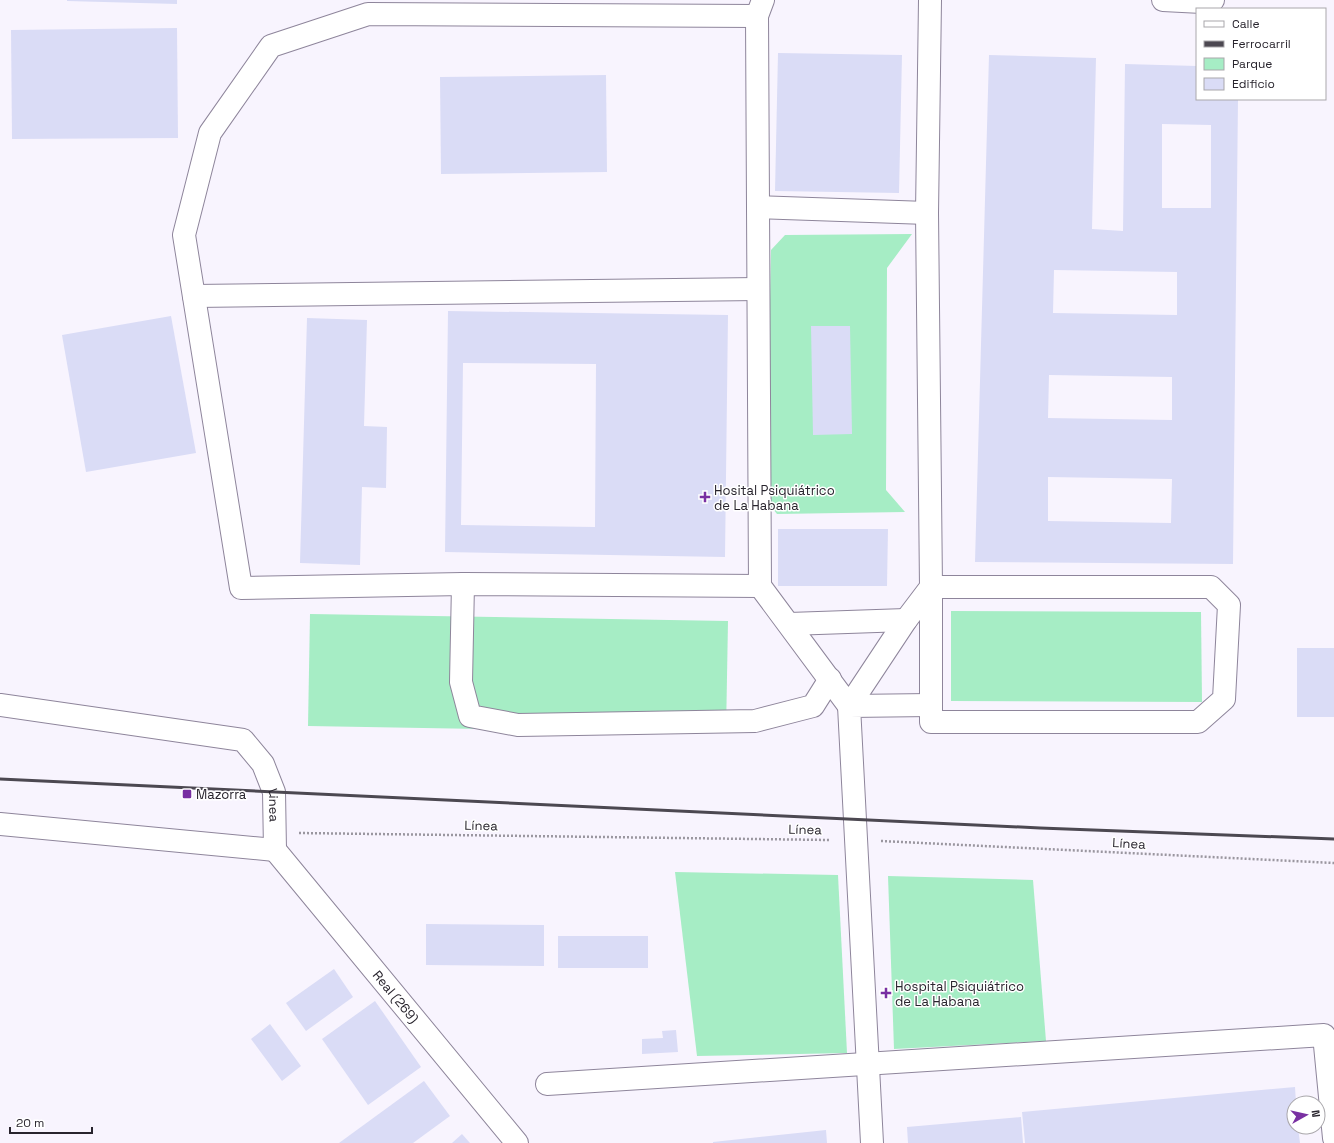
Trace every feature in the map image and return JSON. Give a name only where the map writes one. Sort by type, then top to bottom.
[{"type":"street","points":[[930,0],[927,213],[931,722],[1198,722],[1224,700],[1229,605],[1211,586],[931,587]]},
{"type":"street","points":[[1163,0],[1202,2],[1213,0]]},
{"type":"street","points":[[760,586],[463,584],[241,588],[184,235],[210,132],[271,46],[368,14],[760,8],[758,207],[760,586],[849,706],[872,1143]]},
{"type":"street","points":[[758,207],[927,213]]},
{"type":"street","points":[[194,296],[758,288]]},
{"type":"street","points":[[463,584],[461,682],[470,716],[518,725],[755,721],[813,706],[830,679]]},
{"type":"street","points":[[849,706],[906,620],[931,587]]},
{"type":"street","points":[[788,624],[906,620]]},
{"type":"street","name":"Linea","points":[[0,704],[243,740],[263,764],[274,792],[275,841]]},
{"type":"street","points":[[849,706],[931,705]]},
{"type":"street","points":[[0,824],[275,841]]},
{"type":"street","name":"Real (269)","points":[[275,841],[517,1143]]},
{"type":"street","points":[[547,1084],[1324,1035],[1334,1138]]},
{"type":"path","name":"Línea","points":[[275,841],[857,840],[1334,863]]},
{"type":"green space","points":[[912,234],[887,268],[886,490],[905,512],[777,514],[766,500],[771,250],[785,235]]},
{"type":"green space","points":[[951,611],[1201,612],[1202,702],[951,701]]},
{"type":"green space","points":[[310,614],[728,621],[726,733],[308,726]]},
{"type":"green space","points":[[675,872],[838,875],[847,1053],[697,1056]]},
{"type":"green space","points":[[888,876],[1033,880],[1046,1041],[894,1049]]},
{"type":"building","points":[[177,0],[177,4],[67,1]]},
{"type":"building","points":[[177,28],[178,138],[12,139],[11,30]]},
{"type":"building","points":[[778,53],[902,55],[899,193],[775,191]]},
{"type":"building","points":[[989,55],[1096,58],[1092,229],[1123,231],[1125,64],[1196,66],[1196,100],[1238,100],[1233,564],[975,562]],"holes":[[[1162,124],[1211,125],[1211,208],[1162,208]],[[1054,270],[1177,272],[1177,315],[1053,313]],[[1049,375],[1172,377],[1172,420],[1048,418]],[[1048,477],[1172,479],[1171,523],[1048,521]]]},
{"type":"building","points":[[606,75],[607,172],[441,174],[440,77]]},
{"type":"building","points":[[448,311],[728,315],[725,557],[445,552]],"holes":[[[463,363],[596,364],[595,527],[461,525]]]},
{"type":"building","points":[[171,316],[196,453],[86,472],[62,335]]},
{"type":"building","points":[[307,318],[367,320],[364,426],[387,427],[386,488],[362,487],[360,565],[300,563]]},
{"type":"building","points":[[811,326],[850,326],[852,434],[813,435]]},
{"type":"building","points":[[778,529],[888,529],[887,586],[778,586]]},
{"type":"building","points":[[1297,648],[1334,648],[1334,717],[1297,717]]},
{"type":"building","points":[[426,924],[544,925],[544,966],[426,965]]},
{"type":"building","points":[[558,936],[648,936],[648,968],[558,968]]},
{"type":"building","points":[[334,969],[353,997],[306,1031],[286,1003]]},
{"type":"building","points":[[375,1001],[421,1067],[368,1105],[322,1039]]},
{"type":"building","points":[[270,1024],[301,1066],[282,1081],[251,1039]]},
{"type":"building","points":[[676,1030],[678,1052],[642,1054],[642,1039],[663,1038],[662,1031]]},
{"type":"building","points":[[424,1081],[450,1116],[413,1143],[339,1143]]},
{"type":"building","points":[[1295,1087],[1296,1095],[1286,1095],[1286,1135],[1299,1135],[1300,1143],[1025,1143],[1022,1112]]},
{"type":"building","points":[[1021,1117],[1023,1143],[908,1143],[907,1127]]},
{"type":"building","points":[[826,1130],[827,1143],[713,1143],[713,1142]]},
{"type":"building","points":[[462,1134],[470,1143],[452,1143]]},
{"type":"railway","points":[[0,779],[1040,828],[1334,839]]},
{"type":"place","name":"Hosital Psiquiátrico de La Habana","points":[[705,497]]},
{"type":"place","name":"Mazorra","points":[[187,794]]},
{"type":"place","name":"Hospital Psiquiátrico de La Habana","points":[[886,993]]}]
